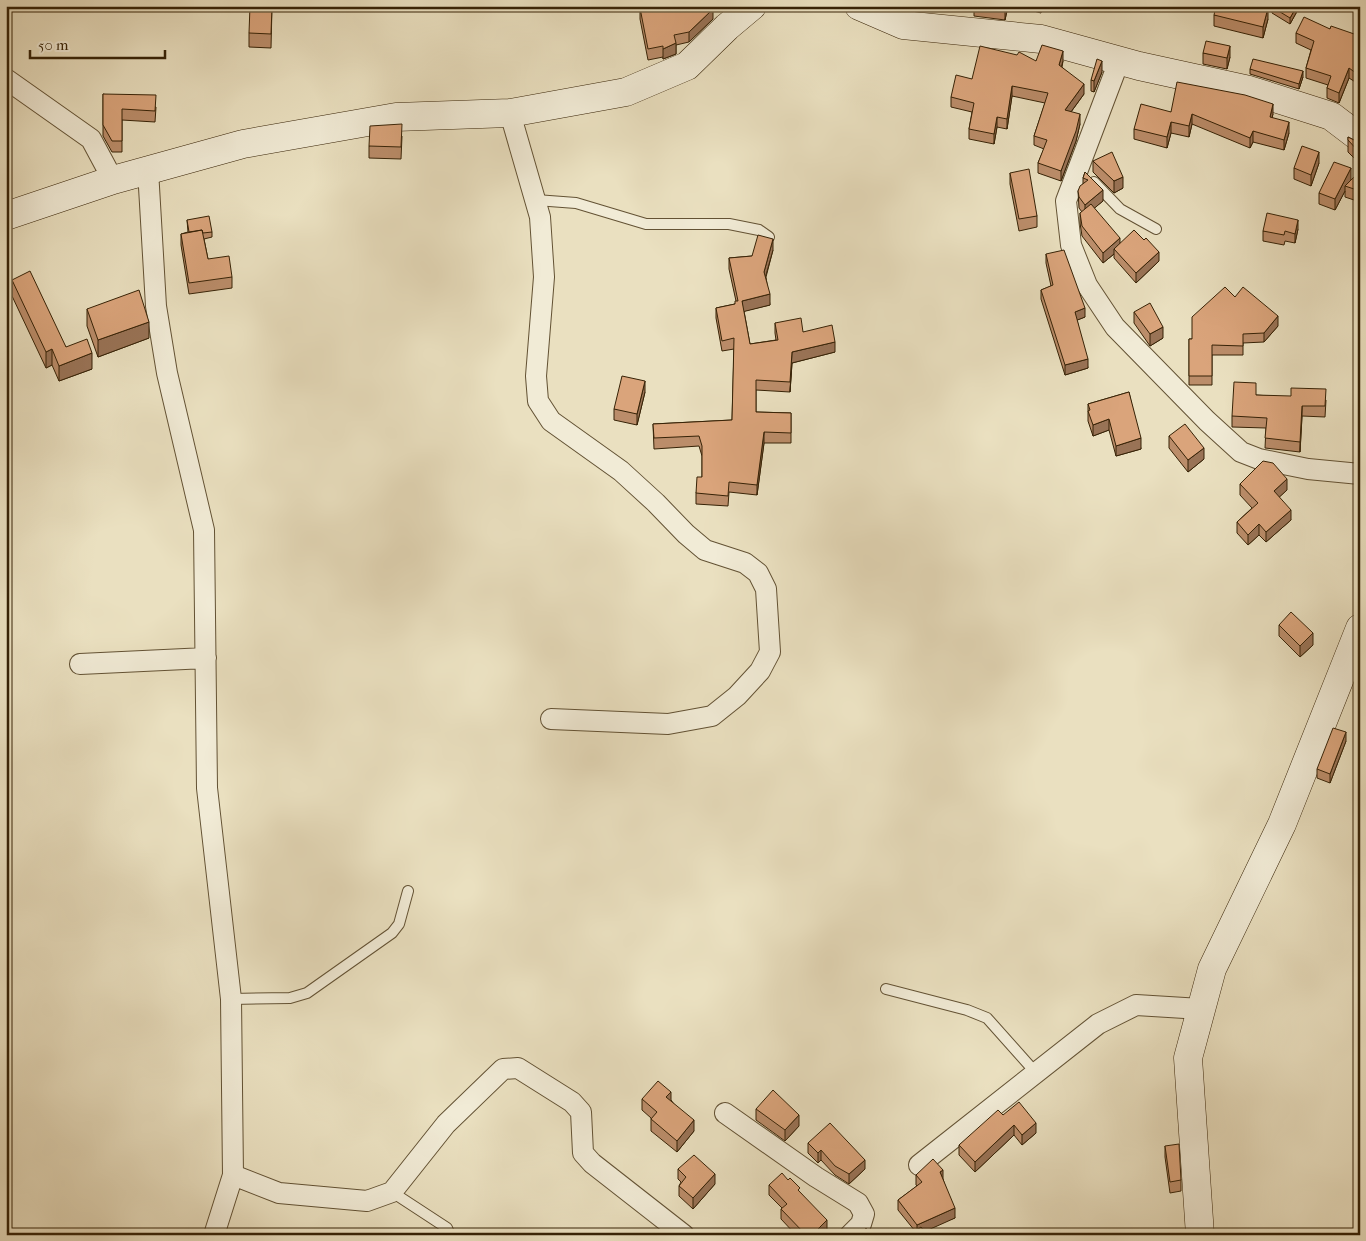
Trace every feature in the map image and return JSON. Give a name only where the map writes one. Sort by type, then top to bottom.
[{"type":"street","points":[[6,216],[113,180],[243,144],[396,117],[510,113],[626,92],[687,66],[727,26],[752,6]]},
{"type":"street","points":[[859,6],[903,25],[1041,39],[1119,61],[1249,90],[1331,116],[1360,138]]},
{"type":"street","points":[[1119,61],[1066,201],[1071,245],[1087,285],[1115,327],[1207,421],[1241,452],[1259,460],[1308,469],[1360,474]]},
{"type":"street","points":[[6,79],[91,139],[113,180]]},
{"type":"street","points":[[510,113],[540,217],[544,277],[536,376],[538,401],[551,421],[621,471],[705,550],[745,563],[758,574],[766,589],[770,652],[760,671],[738,696],[712,716],[668,724],[551,719]]},
{"type":"street","points":[[148,170],[156,306],[167,373],[204,530],[207,788],[231,999],[233,1175],[214,1235]]},
{"type":"street","points":[[1200,1235],[1188,1058],[1201,1009],[1212,969],[1282,824],[1358,640]]},
{"type":"street","points":[[80,664],[206,658]]},
{"type":"street","points":[[919,1165],[1098,1024],[1136,1005],[1201,1009]]},
{"type":"street","points":[[233,1175],[279,1194],[367,1201],[392,1192],[446,1124],[503,1069],[518,1068],[572,1102],[581,1112],[583,1122],[581,1140],[584,1153],[592,1163],[684,1235]]},
{"type":"street","points":[[726,1113],[816,1177],[858,1203],[864,1214],[861,1224],[850,1235]]},
{"type":"lane","points":[[1079,167],[1120,208],[1156,229]]},
{"type":"lane","points":[[536,200],[576,203],[646,224],[729,224],[758,230],[769,237]]},
{"type":"lane","points":[[231,999],[290,998],[308,993],[392,933],[399,924],[408,891]]},
{"type":"lane","points":[[886,989],[967,1010],[987,1018],[1036,1073]]},
{"type":"lane","points":[[392,1192],[447,1228],[450,1235]]},
{"type":"building","points":[[250,6],[272,6],[271,34],[249,33]]},
{"type":"building","points":[[652,6],[707,6],[707,8],[712,6],[713,9],[689,32],[674,35],[676,43],[663,49],[663,46],[648,49],[640,8]]},
{"type":"building","points":[[974,6],[1006,6],[1005,9]]},
{"type":"building","points":[[1216,6],[1262,6],[1268,8],[1263,27],[1214,15]]},
{"type":"building","points":[[1273,6],[1297,6],[1290,18]]},
{"type":"building","points":[[1304,17],[1330,29],[1331,26],[1360,36],[1358,53],[1360,54],[1360,76],[1349,68],[1339,93],[1327,88],[1331,76],[1306,68],[1314,41],[1296,33]]},
{"type":"building","points":[[1206,41],[1230,46],[1227,58],[1203,53]]},
{"type":"building","points":[[1042,45],[1063,51],[1059,65],[1084,84],[1065,110],[1080,114],[1076,131],[1061,171],[1038,163],[1047,140],[1034,136],[1048,93],[1012,86],[1007,119],[997,117],[994,134],[969,129],[974,103],[951,97],[956,75],[972,79],[980,46],[1017,55],[1019,52],[1036,61]]},
{"type":"building","points":[[1097,59],[1102,61],[1094,81],[1091,80]]},
{"type":"building","points":[[1253,59],[1303,71],[1299,84],[1250,69]]},
{"type":"building","points":[[1177,82],[1245,95],[1273,104],[1270,117],[1289,122],[1284,140],[1253,131],[1250,138],[1192,114],[1189,126],[1171,122],[1167,137],[1134,129],[1141,104],[1171,112]]},
{"type":"building","points":[[103,94],[156,95],[155,111],[122,109],[122,141],[112,141],[103,125]]},
{"type":"building","points":[[402,124],[401,147],[369,146],[370,126]]},
{"type":"building","points":[[1348,137],[1360,142],[1359,152],[1348,140]]},
{"type":"building","points":[[1302,146],[1319,152],[1311,175],[1294,168]]},
{"type":"building","points":[[1112,152],[1123,177],[1114,181],[1093,161]]},
{"type":"building","points":[[1334,162],[1351,168],[1335,199],[1319,193]]},
{"type":"building","points":[[1029,169],[1037,216],[1019,219],[1010,173]]},
{"type":"building","points":[[1085,172],[1103,190],[1085,205],[1079,197],[1078,191],[1080,186],[1088,180],[1083,178]]},
{"type":"building","points":[[1359,172],[1360,191],[1345,186]]},
{"type":"building","points":[[1091,204],[1120,238],[1103,253],[1082,226],[1080,213]]},
{"type":"building","points":[[1267,213],[1298,220],[1295,234],[1285,231],[1284,235],[1263,231]]},
{"type":"building","points":[[209,216],[212,232],[203,233],[202,230],[189,232],[187,220]]},
{"type":"building","points":[[202,230],[208,259],[229,256],[232,277],[189,283],[181,234]]},
{"type":"building","points":[[1134,230],[1144,240],[1146,238],[1159,252],[1136,273],[1114,249]]},
{"type":"building","points":[[758,235],[773,239],[764,272],[770,294],[742,301],[750,344],[778,340],[775,323],[801,318],[803,332],[832,325],[835,342],[792,352],[790,382],[756,380],[756,412],[791,413],[791,433],[764,432],[757,485],[729,482],[728,496],[696,493],[697,477],[702,477],[702,446],[699,436],[654,438],[653,424],[732,420],[734,338],[722,341],[716,308],[735,304],[735,301],[738,301],[729,258],[752,256]]},
{"type":"building","points":[[1064,250],[1085,308],[1075,312],[1088,359],[1065,365],[1041,290],[1053,285],[1046,254]]},
{"type":"building","points":[[30,271],[66,347],[87,339],[92,353],[59,366],[52,349],[46,352],[12,280]]},
{"type":"building","points":[[1225,287],[1235,297],[1243,287],[1278,316],[1264,333],[1243,334],[1243,346],[1212,345],[1212,376],[1189,376],[1189,339],[1192,339],[1192,317]]},
{"type":"building","points":[[139,290],[149,322],[98,340],[87,309]]},
{"type":"building","points":[[1150,303],[1163,327],[1150,334],[1134,312]]},
{"type":"building","points":[[622,376],[645,381],[637,414],[614,409]]},
{"type":"building","points":[[1234,382],[1256,383],[1256,395],[1291,396],[1291,388],[1326,389],[1325,406],[1302,406],[1300,442],[1265,438],[1267,418],[1232,416]]},
{"type":"building","points":[[1129,392],[1141,438],[1116,446],[1109,419],[1093,425],[1088,411],[1090,410],[1088,404]]},
{"type":"building","points":[[1185,424],[1204,448],[1188,460],[1169,436]]},
{"type":"building","points":[[1263,461],[1273,463],[1287,479],[1274,491],[1291,510],[1266,532],[1259,524],[1248,535],[1237,522],[1258,503],[1240,484]]},
{"type":"building","points":[[1291,612],[1313,633],[1300,646],[1279,625]]},
{"type":"building","points":[[1333,728],[1346,732],[1330,774],[1317,769]]},
{"type":"building","points":[[658,1081],[671,1092],[666,1097],[694,1120],[677,1141],[651,1119],[657,1112],[642,1099]]},
{"type":"building","points":[[773,1090],[799,1115],[785,1130],[756,1109]]},
{"type":"building","points":[[1019,1102],[1036,1123],[1022,1135],[1014,1125],[975,1162],[959,1145],[998,1110],[1003,1115]]},
{"type":"building","points":[[830,1123],[865,1160],[849,1174],[835,1166],[821,1150],[818,1153],[808,1143]]},
{"type":"building","points":[[1179,1144],[1181,1180],[1170,1182],[1165,1146]]},
{"type":"building","points":[[694,1155],[715,1174],[693,1198],[679,1186],[686,1177],[678,1169]]},
{"type":"building","points":[[933,1159],[943,1170],[940,1172],[955,1208],[917,1225],[898,1200],[922,1182],[916,1175]]},
{"type":"building","points":[[782,1173],[788,1180],[790,1178],[800,1188],[798,1190],[827,1220],[812,1235],[806,1235],[781,1209],[787,1204],[769,1185]]},
{"type":"building","points":[[921,1227],[927,1235],[910,1235]]},
{"type":"building","points":[[866,1228],[872,1235],[860,1235]]}]
